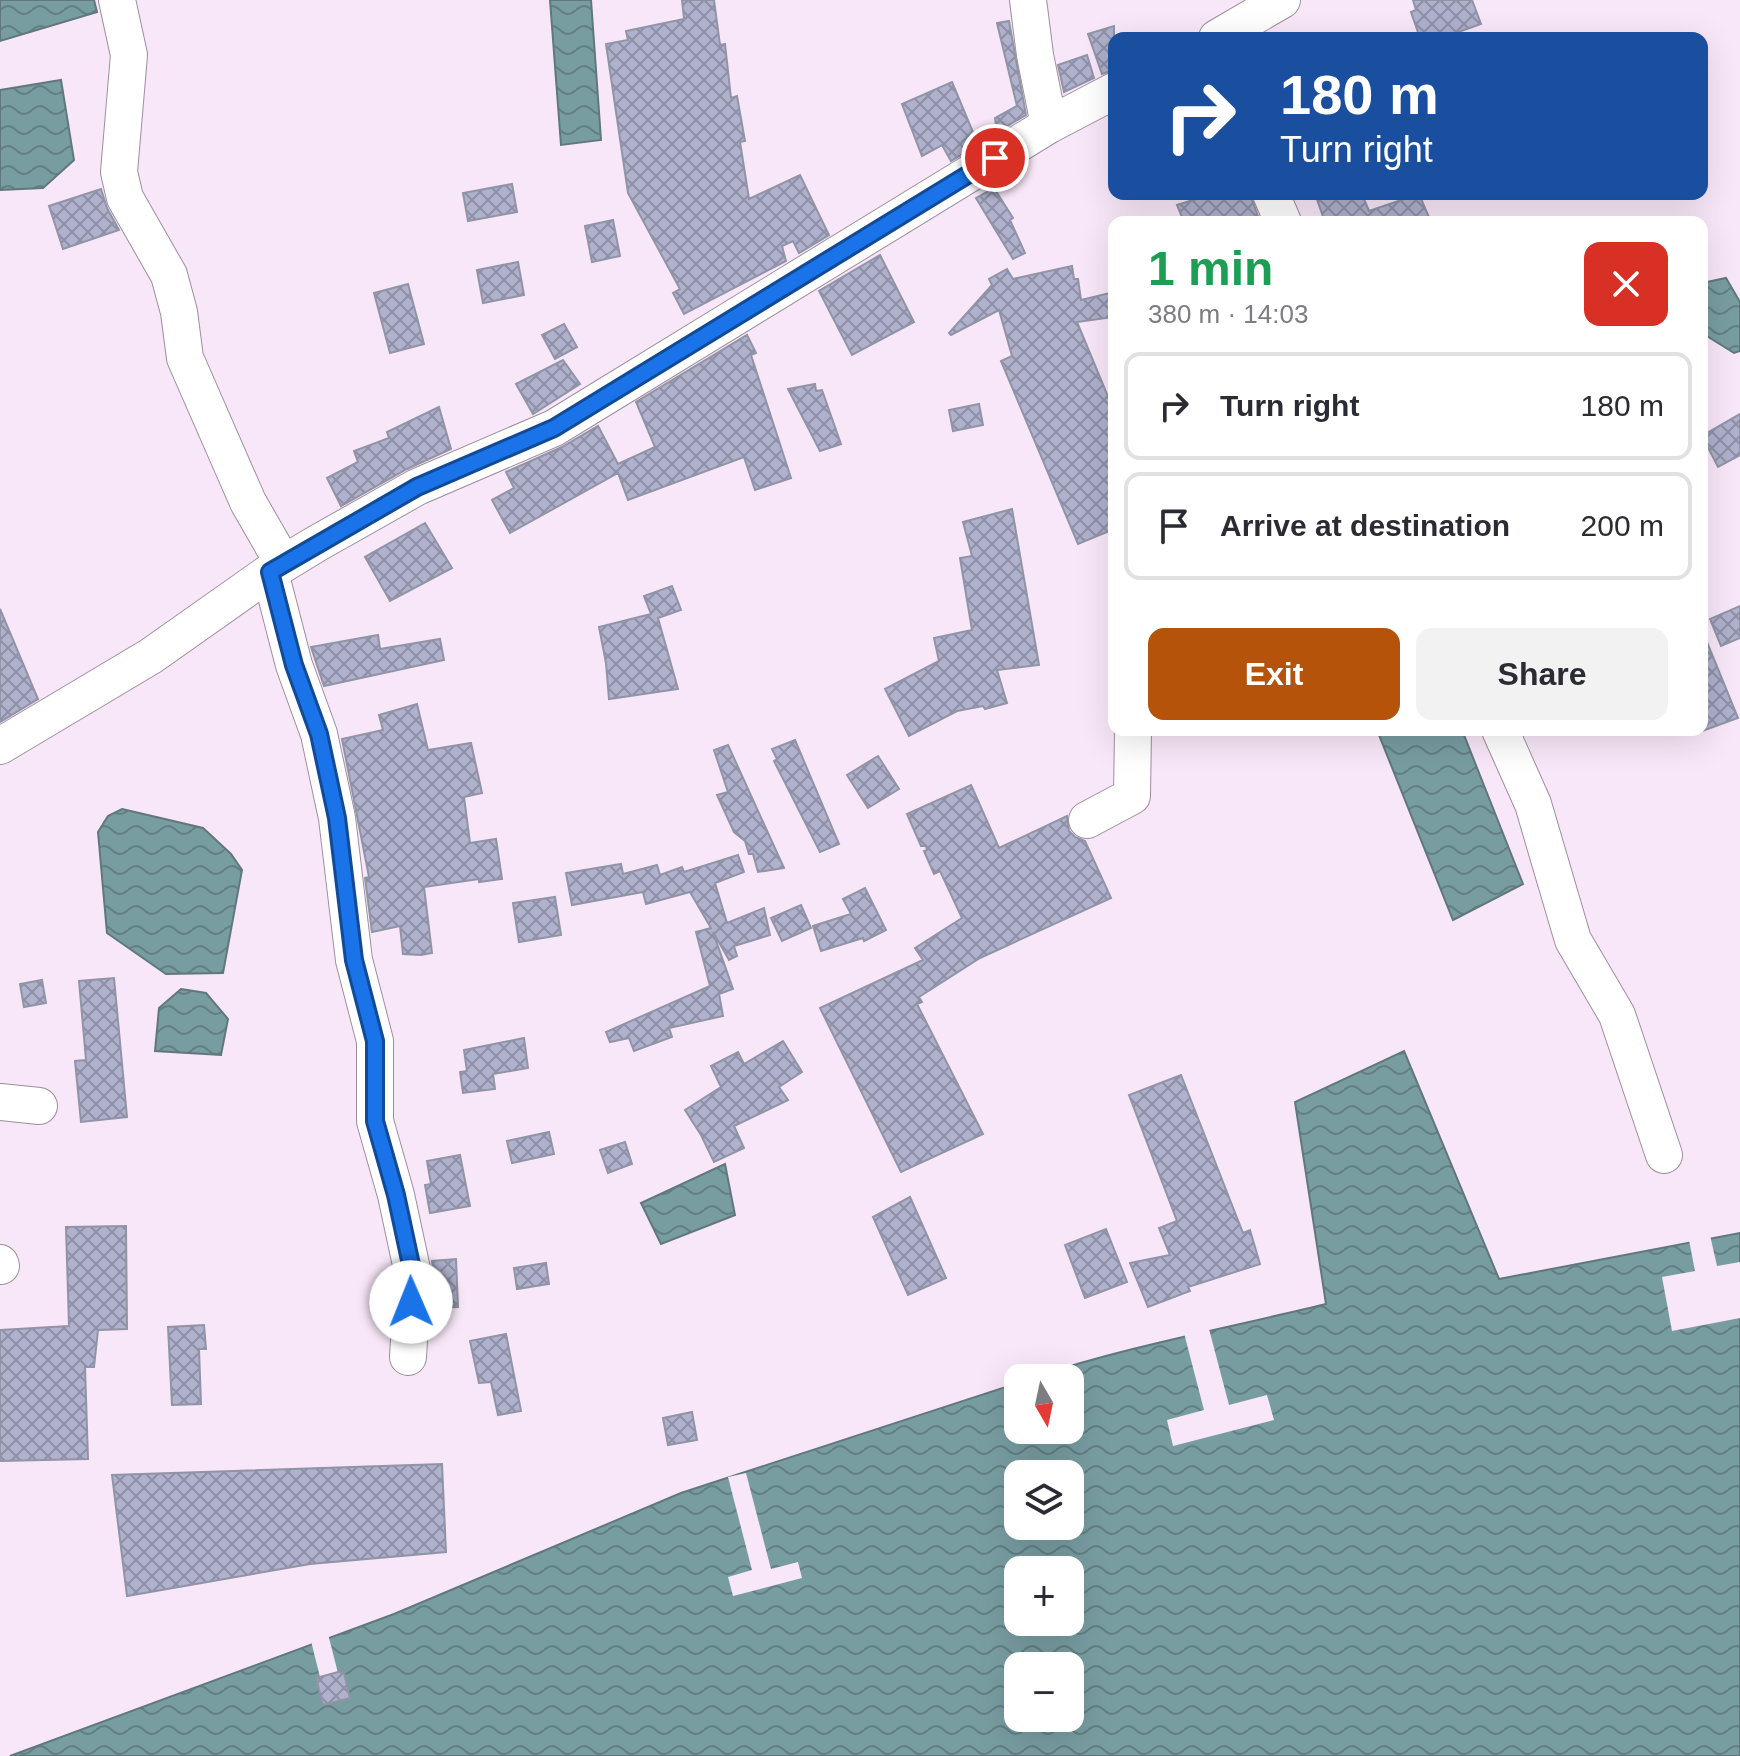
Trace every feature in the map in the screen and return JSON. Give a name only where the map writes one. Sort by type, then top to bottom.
[{"type":"street","points":[[117,0],[129,55],[119,172],[125,198],[169,275],[179,312],[185,358],[277,568],[294,665],[319,734],[337,818],[354,960],[375,1041],[375,1121],[396,1195],[413,1274],[408,1357]]},
{"type":"street","points":[[1028,0],[1049,125]]},
{"type":"street","points":[[1227,32],[1282,0]]},
{"type":"street","points":[[0,746],[151,656],[277,568],[417,487],[554,428],[1049,125],[1108,94]]},
{"type":"street","points":[[1087,820],[1132,796],[1133,736]]},
{"type":"street","points":[[1503,736],[1533,804],[1573,940],[1617,1015],[1664,1155]]},
{"type":"street","points":[[0,1102],[39,1106]]},
{"type":"water","points":[[0,0],[94,0],[97,12],[0,41]]},
{"type":"water","points":[[550,0],[591,0],[601,140],[561,145]]},
{"type":"water","points":[[61,80],[74,160],[43,188],[0,190],[0,90]]},
{"type":"water","points":[[1726,278],[1740,302],[1740,351],[1734,353],[1708,337],[1708,282]]},
{"type":"water","points":[[1379,736],[1464,736],[1523,884],[1453,920]]},
{"type":"water","points":[[122,809],[203,828],[231,854],[242,870],[223,973],[166,974],[107,933],[98,832],[108,816]]},
{"type":"water","points":[[181,989],[206,993],[228,1019],[221,1055],[155,1051],[159,1008]]},
{"type":"water","points":[[1404,1051],[1499,1279],[1740,1233],[1740,1756],[10,1756],[394,1614],[681,1493],[1004,1388],[1004,1444],[1084,1444],[1084,1364],[1079,1364],[1326,1304],[1295,1102]]},
{"type":"water","points":[[725,1164],[735,1215],[661,1244],[641,1203]]},
{"type":"pier","points":[[1710,1235],[1717,1266],[1740,1262],[1740,1318],[1672,1331],[1662,1277],[1695,1271],[1689,1240]]},
{"type":"pier","points":[[1209,1329],[1229,1405],[1267,1395],[1274,1420],[1173,1446],[1167,1420],[1204,1410],[1184,1333]]},
{"type":"pier","points":[[746,1473],[771,1569],[798,1562],[802,1578],[733,1596],[728,1577],[752,1570],[728,1477]]},
{"type":"pier","points":[[328,1634],[338,1673],[344,1673],[350,1698],[323,1705],[311,1641]]},
{"type":"building","points":[[682,0],[714,0],[720,45],[725,44],[731,98],[737,96],[745,141],[740,142],[749,199],[800,175],[829,235],[799,253],[793,241],[782,246],[786,261],[684,314],[673,293],[680,289],[628,193],[606,44],[628,40],[626,31],[684,19]]},
{"type":"building","points":[[1413,0],[1472,0],[1481,24],[1459,32],[1418,32],[1411,12],[1416,10]]},
{"type":"building","points":[[1009,21],[1026,115],[997,132],[995,118],[1017,106],[997,23]]},
{"type":"building","points":[[1114,26],[1114,32],[1108,32],[1108,72],[1102,74],[1088,34]]},
{"type":"building","points":[[1087,55],[1094,78],[1064,92],[1058,65]]},
{"type":"building","points":[[952,82],[978,144],[951,161],[942,145],[922,156],[902,104]]},
{"type":"building","points":[[512,184],[517,212],[468,221],[463,193]]},
{"type":"building","points":[[994,188],[1013,218],[1010,220],[1025,253],[1013,259],[976,198]]},
{"type":"building","points":[[101,189],[119,230],[63,249],[49,206]]},
{"type":"building","points":[[1193,200],[1252,200],[1258,216],[1182,216],[1177,205]]},
{"type":"building","points":[[1317,200],[1364,200],[1369,211],[1401,200],[1422,200],[1428,216],[1323,216]]},
{"type":"building","points":[[613,220],[620,256],[592,262],[585,226]]},
{"type":"building","points":[[880,255],[914,322],[852,355],[819,291]]},
{"type":"building","points":[[518,262],[524,295],[483,303],[477,270]]},
{"type":"building","points":[[1072,266],[1074,279],[1078,279],[1081,300],[1108,293],[1108,318],[1077,322],[1108,397],[1108,532],[1078,544],[1001,361],[1012,356],[999,310],[951,335],[949,333],[992,285],[989,279],[1007,269],[1013,279]]},
{"type":"building","points":[[408,284],[424,344],[390,353],[374,293]]},
{"type":"building","points":[[564,324],[577,347],[555,359],[542,335]]},
{"type":"building","points":[[747,335],[756,353],[751,355],[791,478],[755,490],[744,457],[628,500],[618,473],[510,533],[492,500],[514,488],[506,472],[562,447],[598,426],[618,464],[655,447],[636,402]]},
{"type":"building","points":[[563,360],[580,384],[533,414],[516,384]]},
{"type":"building","points":[[815,384],[816,391],[822,390],[841,444],[820,451],[788,389]]},
{"type":"building","points":[[979,404],[983,425],[953,431],[949,410]]},
{"type":"building","points":[[439,407],[451,449],[407,469],[341,506],[327,478],[358,462],[354,451],[389,438],[387,432]]},
{"type":"building","points":[[1740,414],[1740,455],[1718,467],[1708,448],[1708,433]]},
{"type":"building","points":[[1012,509],[1039,665],[997,670],[1007,703],[985,709],[983,706],[957,711],[909,736],[885,689],[939,661],[934,638],[972,630],[960,558],[972,556],[963,522]]},
{"type":"building","points":[[425,523],[452,568],[390,601],[365,557]]},
{"type":"building","points":[[672,586],[681,610],[658,618],[678,689],[609,699],[599,627],[651,614],[644,596]]},
{"type":"building","points":[[1740,606],[1740,638],[1721,646],[1710,619]]},
{"type":"building","points":[[0,609],[38,699],[0,722]]},
{"type":"building","points":[[378,635],[380,649],[440,639],[444,660],[324,686],[311,647]]},
{"type":"building","points":[[1708,645],[1738,718],[1708,729]]},
{"type":"building","points":[[417,704],[428,750],[471,743],[482,793],[464,797],[470,843],[496,839],[502,879],[424,887],[432,953],[421,955],[403,954],[400,926],[372,932],[365,878],[369,877],[342,739],[383,730],[379,715]]},
{"type":"building","points":[[795,740],[839,844],[820,852],[774,761],[777,759],[772,749]]},
{"type":"building","points":[[728,745],[784,868],[758,872],[753,854],[749,854],[745,841],[734,832],[717,795],[728,792],[714,750]]},
{"type":"building","points":[[878,756],[899,789],[868,808],[847,775]]},
{"type":"building","points":[[971,785],[999,848],[1067,816],[1069,831],[1085,841],[1111,898],[980,958],[919,997],[922,1002],[917,1004],[983,1134],[901,1172],[820,1008],[923,960],[915,948],[962,918],[940,871],[934,874],[924,851],[927,850],[926,846],[921,846],[907,814]]},
{"type":"building","points":[[738,855],[744,872],[715,883],[727,923],[764,908],[770,935],[734,946],[737,956],[729,960],[713,932],[733,989],[719,994],[723,1016],[669,1028],[672,1037],[634,1051],[629,1038],[610,1042],[606,1032],[710,986],[696,932],[711,928],[690,892],[646,904],[643,892],[572,905],[566,873],[621,864],[623,874],[657,865],[660,875],[682,867],[684,872]]},
{"type":"building","points":[[865,888],[886,930],[864,941],[863,938],[821,951],[813,926],[851,914],[843,899]]},
{"type":"building","points":[[555,897],[561,935],[519,942],[513,903]]},
{"type":"building","points":[[801,905],[811,928],[782,941],[771,918]]},
{"type":"building","points":[[114,978],[127,1117],[81,1122],[75,1061],[86,1060],[79,981]]},
{"type":"building","points":[[42,980],[46,1003],[24,1007],[20,984]]},
{"type":"building","points":[[524,1038],[528,1068],[493,1074],[495,1089],[463,1093],[460,1072],[467,1071],[464,1050]]},
{"type":"building","points":[[783,1041],[802,1072],[779,1087],[788,1100],[734,1126],[744,1148],[714,1162],[685,1110],[721,1087],[711,1066],[738,1052],[744,1064]]},
{"type":"building","points":[[1181,1075],[1243,1233],[1250,1230],[1260,1264],[1188,1287],[1190,1291],[1148,1307],[1130,1263],[1170,1255],[1159,1228],[1177,1221],[1129,1095]]},
{"type":"building","points":[[549,1132],[554,1154],[512,1163],[507,1141]]},
{"type":"building","points":[[625,1142],[632,1164],[608,1173],[600,1150]]},
{"type":"building","points":[[460,1155],[470,1206],[430,1213],[425,1185],[431,1184],[427,1161]]},
{"type":"building","points":[[910,1197],[946,1278],[908,1295],[873,1217]]},
{"type":"building","points":[[126,1226],[127,1329],[98,1330],[94,1367],[85,1367],[88,1459],[0,1461],[0,1330],[69,1326],[66,1227]]},
{"type":"building","points":[[1106,1229],[1127,1282],[1085,1298],[1065,1245]]},
{"type":"building","points":[[456,1259],[458,1307],[432,1308],[432,1261]]},
{"type":"building","points":[[546,1263],[549,1284],[517,1289],[514,1268]]},
{"type":"building","points":[[204,1325],[206,1349],[199,1349],[201,1404],[172,1405],[168,1327]]},
{"type":"building","points":[[506,1334],[521,1411],[498,1415],[491,1382],[479,1383],[470,1341]]},
{"type":"building","points":[[692,1412],[697,1440],[668,1445],[663,1418]]},
{"type":"building","points":[[442,1464],[446,1552],[310,1564],[127,1596],[112,1475]]},
{"type":"building","points":[[344,1673],[350,1698],[323,1705],[316,1678]]},
{"type":"route","points":[[411,1302],[413,1274],[396,1195],[375,1121],[375,1041],[354,960],[337,818],[319,734],[294,665],[270,572],[417,487],[554,428],[995,158]]}]
